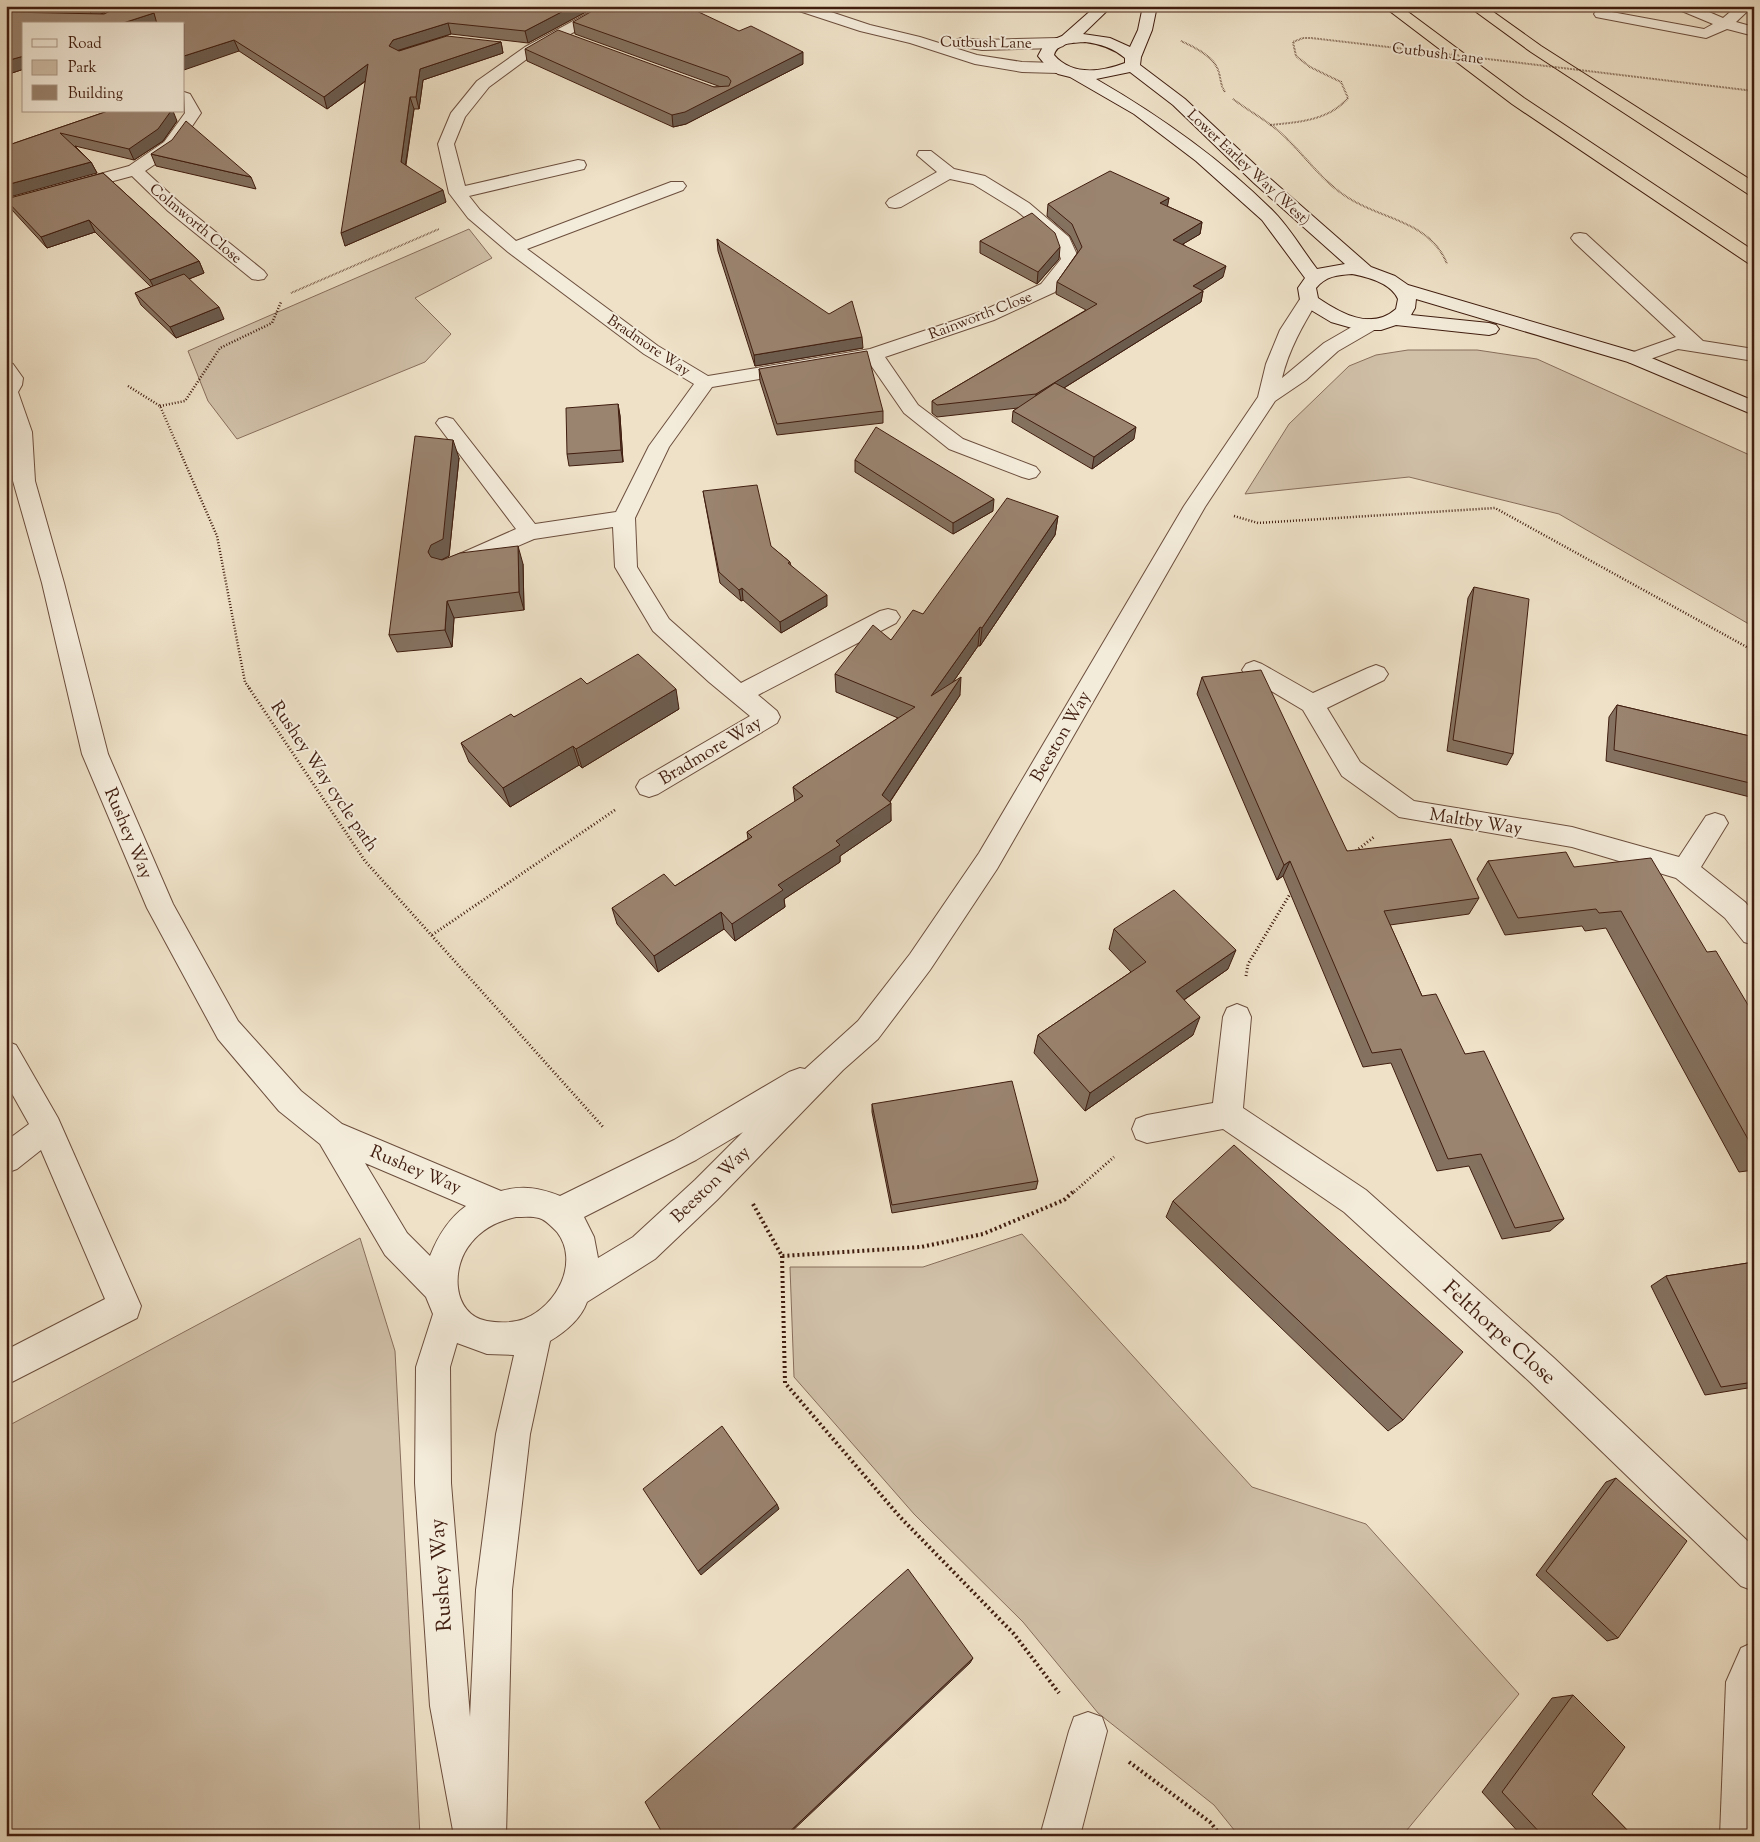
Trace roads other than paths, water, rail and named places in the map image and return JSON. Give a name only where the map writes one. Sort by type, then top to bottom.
[{"type":"highway","points":[[1390,6],[1518,101],[1754,259]]},
{"type":"highway","points":[[1475,6],[1536,49],[1754,190]]},
{"type":"street","name":"Bradmore Way","points":[[612,6],[530,50],[483,84],[457,116],[446,144],[458,193],[474,214],[514,248],[651,350],[705,382],[659,446],[624,518],[626,567],[661,625],[768,717],[649,786]]},
{"type":"street","name":"Cutbush Lane","points":[[798,6],[865,28],[915,40],[993,63],[1066,71],[1111,73],[1132,61],[1123,48],[1110,42],[1085,38],[1063,41],[982,45],[915,40]]},
{"type":"street","points":[[1066,71],[1051,64],[1046,56],[1048,48],[1063,41],[1105,6]]},
{"type":"street","points":[[1132,61],[1145,30],[1150,6]]},
{"type":"street","points":[[1682,6],[1725,24],[1754,32]]},
{"type":"street","points":[[1601,14],[1706,34],[1725,24],[1746,6]]},
{"type":"street","points":[[560,35],[578,42]]},
{"type":"street","points":[[510,48],[530,50]]},
{"type":"street","name":"Lower Earley Way (West)","points":[[1132,61],[1179,102],[1260,179],[1364,271]]},
{"type":"street","name":"Lower Earley Way (West)","points":[[1066,71],[1140,111],[1202,157],[1268,216],[1314,278]]},
{"type":"street","name":"Colmworth Close","points":[[6,205],[134,170],[170,146],[193,113],[185,99]]},
{"type":"street","name":"Rainworth Close","points":[[705,382],[873,354],[987,316],[1048,288],[1070,259],[1063,241],[1023,207],[979,180],[948,173],[925,155]]},
{"type":"street","points":[[458,193],[578,165]]},
{"type":"street","name":"Colmworth Close","points":[[134,170],[174,207],[258,275]]},
{"type":"street","points":[[895,202],[948,173]]},
{"type":"street","points":[[514,248],[677,186]]},
{"type":"street","points":[[1580,238],[1698,346]]},
{"type":"street","points":[[1309,300],[1335,317],[1347,322],[1369,325],[1394,319],[1400,316],[1406,308],[1407,299],[1401,289],[1387,278],[1364,271],[1336,270],[1314,278]]},
{"type":"street","name":"Beeston Way","points":[[574,1292],[644,1248],[706,1190],[833,1061],[868,1030],[920,962],[988,861],[1195,506],[1268,397],[1276,364],[1290,330],[1309,300],[1307,288],[1314,278]]},
{"type":"street","points":[[1401,289],[1635,358],[1754,409]]},
{"type":"street","points":[[1394,319],[1565,338]]},
{"type":"street","name":"Beeston Way","points":[[1268,397],[1299,376],[1331,347],[1369,325]]},
{"type":"street","points":[[1635,358],[1676,343],[1754,355]]},
{"type":"street","points":[[873,354],[911,410],[956,444],[1029,472]]},
{"type":"street","points":[[6,368],[10,371],[13,378],[12,385],[7,394]]},
{"type":"street","name":"Rushey Way","points":[[7,394],[22,432],[15,472],[53,583],[95,754],[161,908],[228,1030],[290,1101],[331,1134],[501,1206]]},
{"type":"street","points":[[446,423],[530,532]]},
{"type":"street","points":[[447,568],[530,532],[624,518]]},
{"type":"street","name":"Bradmore Way","points":[[740,694],[888,617]]},
{"type":"street","name":"Maltby Way","points":[[1254,670],[1312,704],[1351,769],[1408,810],[1572,836],[1685,870],[1735,910],[1754,934]]},
{"type":"street","points":[[1312,704],[1376,674]]},
{"type":"street","points":[[1685,870],[1715,823]]},
{"type":"street","points":[[1147,1129],[1227,1114],[1237,1017]]},
{"type":"street","points":[[6,1054],[48,1128],[125,1306],[6,1368]]},
{"type":"street","name":"Beeston Way","points":[[559,1212],[685,1150],[833,1061]]},
{"type":"street","name":"Felthorpe Close","points":[[1227,1114],[1356,1201],[1542,1370],[1754,1573]]},
{"type":"street","points":[[6,1159],[48,1128]]},
{"type":"street","name":"Rushey Way","points":[[331,1134],[396,1244],[445,1302],[433,1367],[433,1484],[450,1706],[474,1836]]},
{"type":"street","name":"Beeston Way","points":[[516,1202],[539,1203],[559,1212],[573,1227],[582,1248],[582,1271],[574,1295],[558,1316],[536,1332],[515,1339],[489,1340],[467,1331],[445,1302],[442,1265],[452,1242],[470,1221],[491,1208],[501,1206],[516,1202]]},
{"type":"street","points":[[486,1836],[494,1590],[513,1434],[536,1332]]},
{"type":"street","points":[[1740,1836],[1744,1682],[1754,1661]]},
{"type":"street","points":[[1060,1836],[1088,1731]]}]
